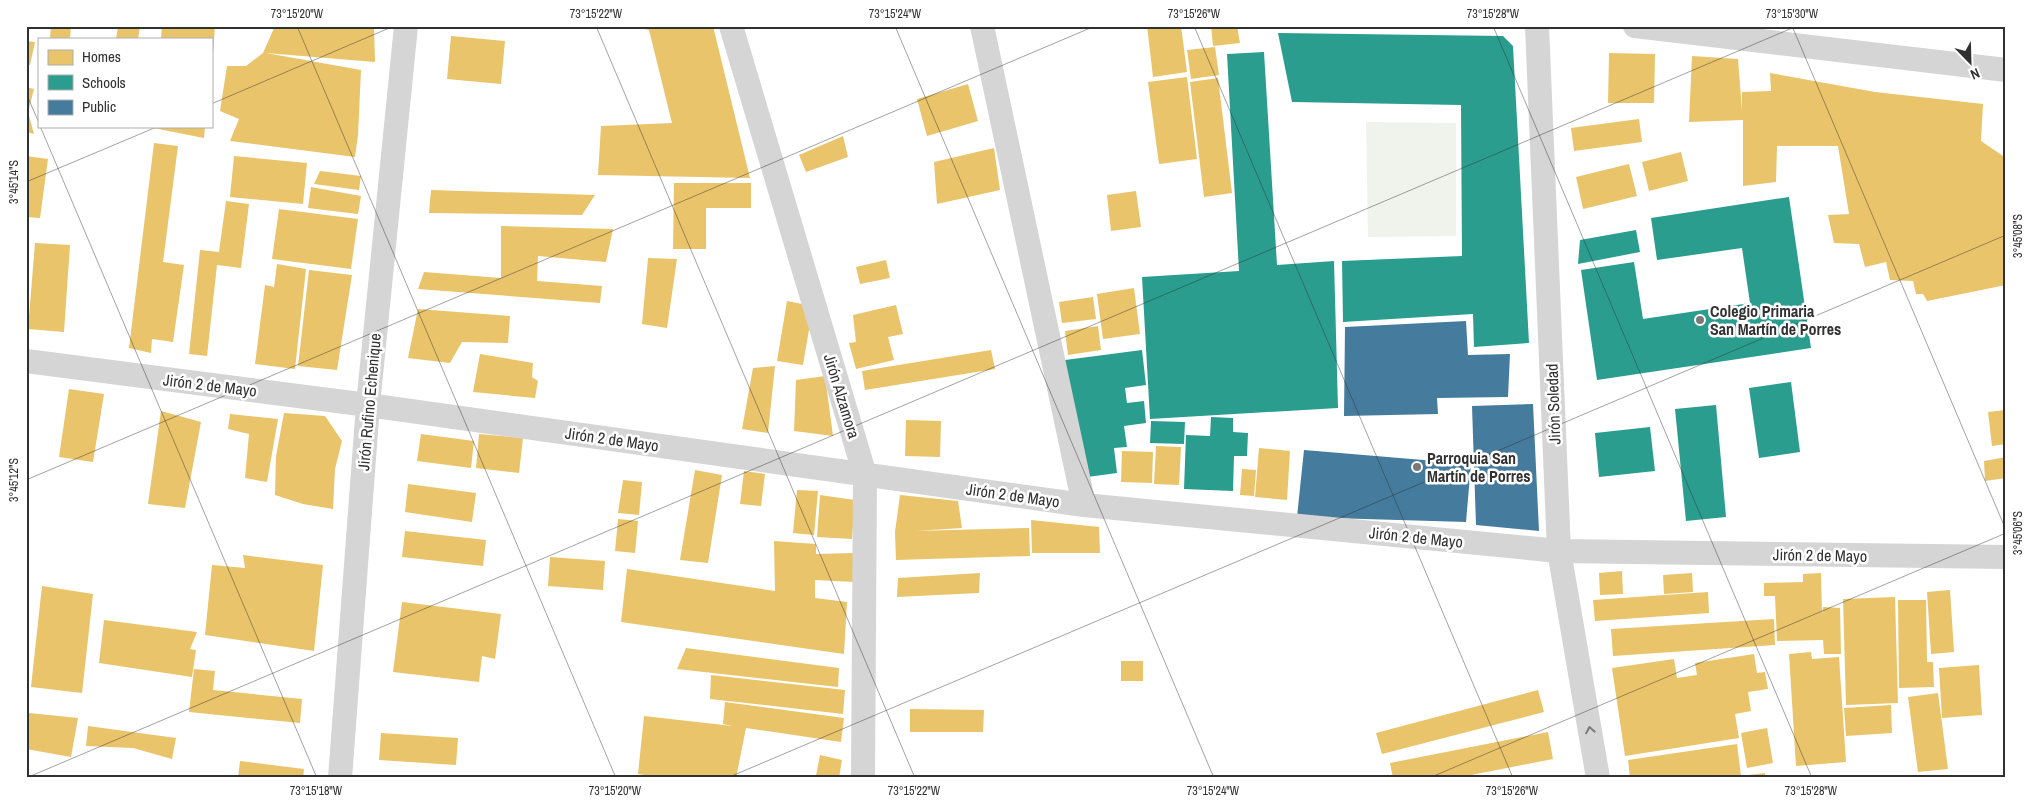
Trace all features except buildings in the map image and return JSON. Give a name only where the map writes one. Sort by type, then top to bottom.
[{"type":"street","name":"Jirón Rufino Echenique","points":[[340,778],[368,405],[406,26]]},
{"type":"street","name":"Jirón Alzamora","points":[[731,26],[865,475],[863,778]]},
{"type":"street","points":[[982,26],[1084,505]]},
{"type":"street","name":"Jirón Soledad","points":[[1538,26],[1559,551],[1598,778]]},
{"type":"street","points":[[1635,26],[2006,70]]},
{"type":"street","name":"Jirón 2 de Mayo","points":[[26,361],[368,405],[1084,505],[1559,551],[2006,558]]},
{"type":"shaded area","points":[[1366,122],[1456,123],[1456,236],[1368,237]]},
{"type":"place","name":"Colegio Primaria San Martín de Porres","points":[[1700,320]]},
{"type":"place","name":"Parroquia San Martín de Porres","points":[[1417,467]]}]
